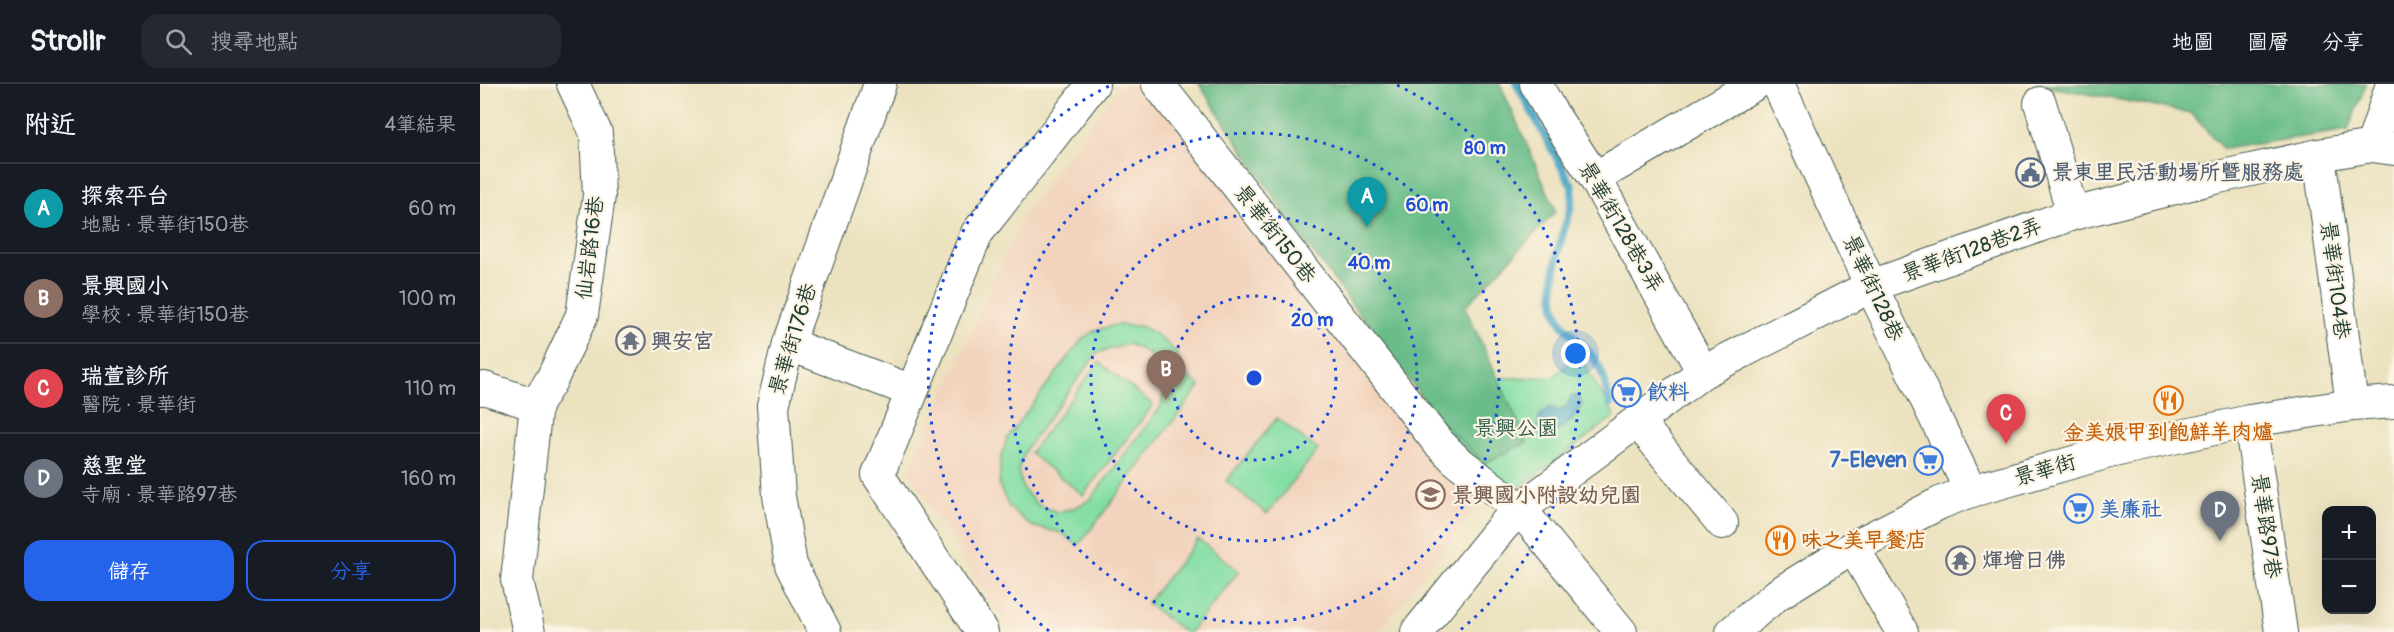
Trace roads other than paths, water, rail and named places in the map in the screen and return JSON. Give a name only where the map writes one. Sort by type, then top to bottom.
[{"type":"street","name":"仙岩路16巷","points":[[529,632],[517,580],[536,405],[552,379],[582,315],[599,196],[596,133],[573,84]]},
{"type":"street","name":"景華街176巷","points":[[825,632],[791,565],[779,496],[773,406],[788,344],[880,84]]},
{"type":"street","points":[[981,632],[878,475],[977,233],[1093,84]]},
{"type":"street","name":"景華街150巷","points":[[1158,84],[1437,441],[1456,459],[1520,509],[1621,632]]},
{"type":"street","name":"景華街128巷3弄","points":[[1536,84],[1550,110],[1595,178],[1703,372]]},
{"type":"street","points":[[1595,178],[1755,84]]},
{"type":"street","name":"景華街128巷","points":[[1778,84],[1871,286],[1963,475],[1968,492]]},
{"type":"street","points":[[2383,148],[2392,84]]},
{"type":"street","points":[[2040,103],[2073,214]]},
{"type":"street","name":"景華街128巷2弄","points":[[1871,286],[2073,214],[2214,178],[2319,155],[2383,148]]},
{"type":"street","name":"景華街104巷","points":[[2319,155],[2352,405]]},
{"type":"street","points":[[1417,632],[1503,526],[1520,509],[1703,372],[1871,286]]},
{"type":"street","points":[[788,344],[912,392]]},
{"type":"street","points":[[480,389],[484,388],[536,405]]},
{"type":"street","name":"景華街","points":[[1732,632],[1778,594],[1853,546],[1940,503],[1968,492],[2109,452],[2250,421],[2352,405],[2394,402]]},
{"type":"street","name":"景華路97巷","points":[[2250,421],[2281,632]]},
{"type":"street","points":[[1638,422],[1722,523]]},
{"type":"street","points":[[1853,546],[1902,632]]},
{"type":"water","points":[[1578,395],[1582,404],[1570,422],[1552,433],[1538,434],[1539,416],[1550,407],[1559,411],[1567,406],[1571,396]]},
{"type":"waterway","points":[[1517,84],[1572,186],[1571,205],[1555,268],[1556,311],[1565,327],[1598,365],[1610,404]]},
{"type":"place","name":"景東里民活動場所暨服務處","points":[[2031,172]]},
{"type":"place","name":"探索平台","points":[[1367,227]]},
{"type":"place","name":"興安宮","points":[[630,341]]},
{"type":"place","name":"飲料","points":[[1626,392]]},
{"type":"place","name":"景興國小","points":[[1166,400]]},
{"type":"place","name":"金美娘甲到飽鮮羊肉爐","points":[[2168,401]]},
{"type":"place","name":"瑞萱診所","points":[[2006,444]]},
{"type":"place","name":"7-Eleven","points":[[1928,460]]},
{"type":"place","name":"景興國小附設幼兒園","points":[[1431,495]]},
{"type":"place","name":"美廉社","points":[[2078,509]]},
{"type":"place","name":"味之美早餐店","points":[[1780,540]]},
{"type":"place","name":"慈聖堂","points":[[2220,541]]},
{"type":"place","name":"煇增日佛","points":[[1961,560]]},
{"type":"park label","name":"景興公園","points":[[1516,428]]}]
